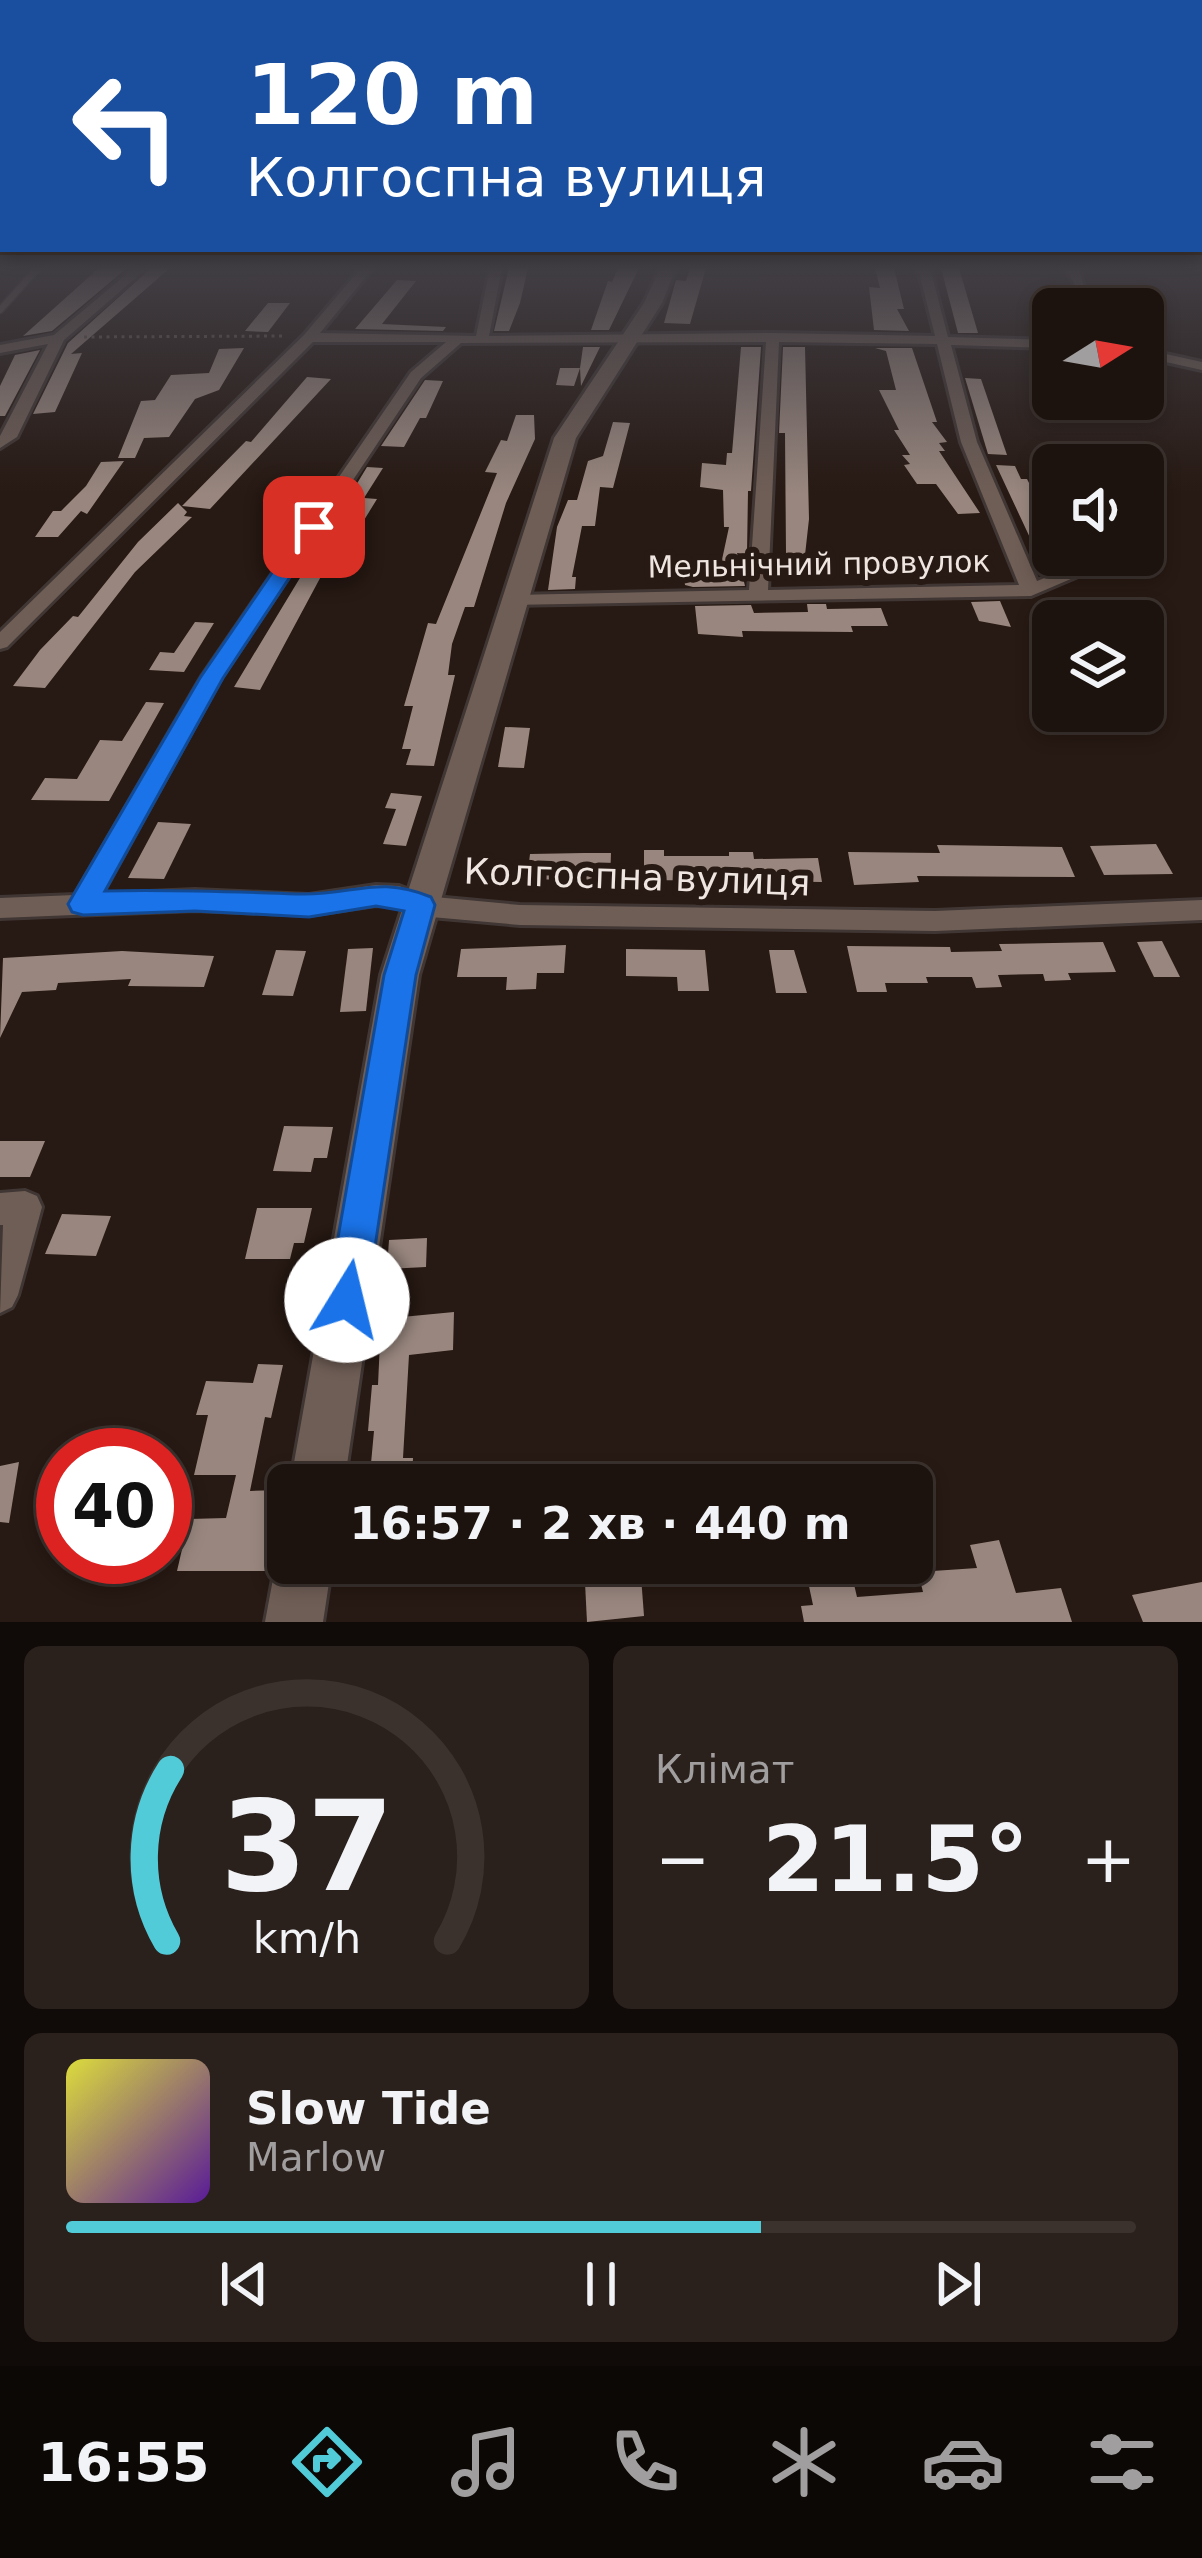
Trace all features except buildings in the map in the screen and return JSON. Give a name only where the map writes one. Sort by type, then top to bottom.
[{"type":"street","points":[[0,350],[30,344]]},
{"type":"street","points":[[0,443],[9,437],[55,344]]},
{"type":"street","points":[[0,644],[303,344]]},
{"type":"street","points":[[83,904],[212,678],[416,376],[453,344]]},
{"type":"street","points":[[320,1464],[400,975],[565,439],[626,344]]},
{"type":"street","points":[[758,595],[773,344]]},
{"type":"street","points":[[944,344],[969,442],[1031,590]]},
{"type":"street","points":[[1170,357],[1202,353]]},
{"type":"street","points":[[1164,356],[1202,366]]},
{"type":"street","name":"Мельнiчний провулок","points":[[514,601],[1031,590],[1066,576]]},
{"type":"street","name":"Колгоспна вулиця","points":[[0,908],[195,900],[309,905],[376,895],[399,896],[420,905],[520,915],[935,921],[1202,910]]},
{"type":"street","points":[[0,1295],[13,1208]]},
{"type":"street","points":[[294,1622],[300,1584]]},
{"type":"route","points":[[314,527],[212,678],[83,904],[195,900],[309,905],[376,895],[399,896],[420,905],[400,975],[347,1300]]}]
